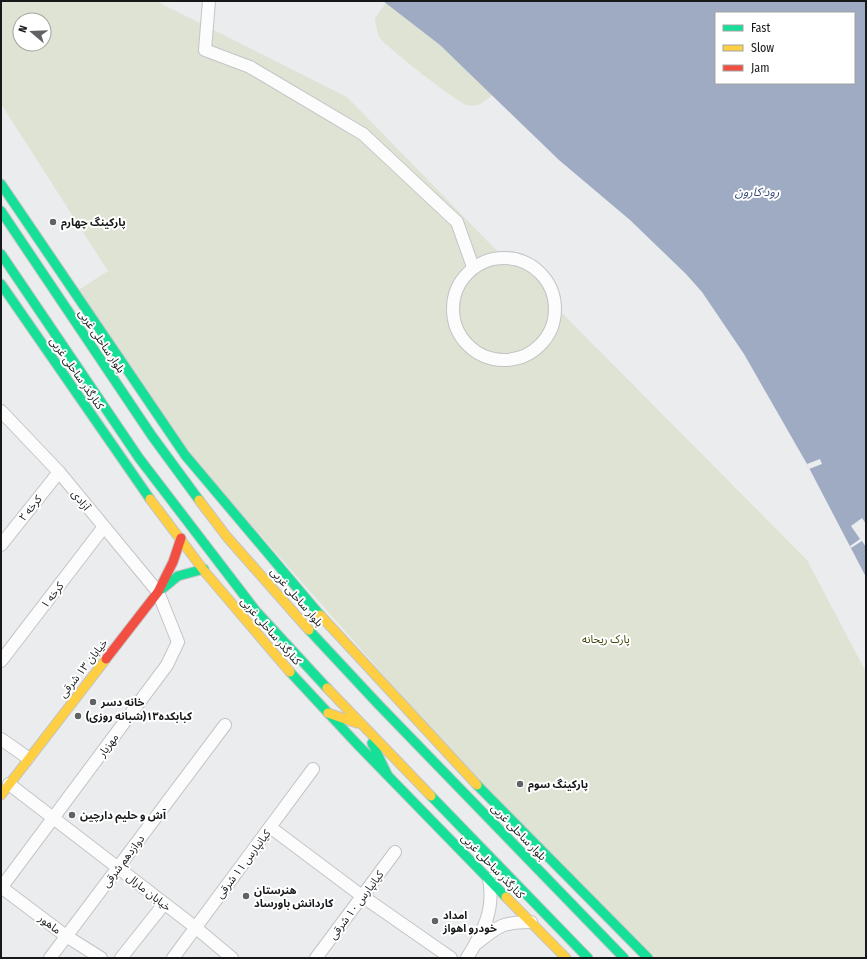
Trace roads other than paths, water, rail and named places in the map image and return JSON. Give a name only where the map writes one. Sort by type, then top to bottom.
[{"type":"street","points":[[209,1],[205,50],[250,67],[363,134],[457,222],[473,268]]},
{"type":"street","points":[[1,184],[151,407],[190,461],[325,621],[446,753],[648,958]]},
{"type":"street","name":"بلوار ساحلی غربی","points":[[1,211],[152,436],[227,537],[378,704],[624,958]]},
{"type":"street","points":[[1,230],[9,224]]},
{"type":"street","points":[[1,254],[138,456],[227,575],[256,611],[362,726],[588,958]]},
{"type":"street","points":[[503,257],[519,259],[533,266],[545,277],[553,291],[556,307],[554,323],[547,337],[537,349],[523,357],[508,360],[492,359],[478,353],[466,343],[456,329],[453,312],[454,295],[462,280],[473,268],[487,260],[503,257]]},
{"type":"street","name":"کنارگذر ساحلی غربی","points":[[1,284],[119,454],[236,610],[328,713],[566,958]]},
{"type":"street","name":"آزادی","points":[[1,413],[59,472],[158,592]]},
{"type":"street","points":[[119,454],[138,456]]},
{"type":"street","points":[[137,478],[138,456]]},
{"type":"street","name":"کرخه ۲","points":[[1,545],[59,472]]},
{"type":"street","name":"کرخه ۱","points":[[1,662],[104,528]]},
{"type":"street","name":"خیابان ۱۳ شرقی","points":[[1,794],[158,592],[173,562],[181,538]]},
{"type":"street","name":"خیابان ۱۳ شرقی","points":[[158,592],[178,576],[204,569]]},
{"type":"street","name":"مهزیار","points":[[1,887],[167,665],[178,642],[158,592]]},
{"type":"street","points":[[328,713],[362,726],[387,774]]},
{"type":"street","name":"دوازدهم شرقی","points":[[50,958],[225,725]]},
{"type":"street","points":[[1,738],[28,758]]},
{"type":"street","name":"کیانپارس ۱۱ شرقی","points":[[173,958],[313,769]]},
{"type":"street","name":"خیابان مارال","points":[[9,784],[195,927],[232,958]]},
{"type":"street","points":[[270,827],[362,896],[451,958]]},
{"type":"street","name":"کیانپارس ۱۰ شرقی","points":[[316,958],[395,852]]},
{"type":"street","points":[[467,958],[475,946],[489,912],[492,896],[489,879]]},
{"type":"street","name":"ماهور","points":[[1,887],[66,936],[101,958]]},
{"type":"street","points":[[121,958],[164,904]]},
{"type":"street","points":[[475,946],[496,927],[513,922],[531,922]]},
{"type":"water","name":"رود کارون","points":[[383,1],[866,1],[866,577],[807,464],[744,354],[702,292],[686,274],[630,220],[559,160],[440,45]]},
{"type":"place","name":"پارکینگ چهارم","points":[[53,222]]},
{"type":"place","name":"خانه دسر","points":[[93,702]]},
{"type":"place","name":"کبابکده۱۳(شبانه روزی)","points":[[78,716]]},
{"type":"place","name":"پارکینگ سوم","points":[[520,784]]},
{"type":"place","name":"آش و حلیم دارچین","points":[[72,815]]},
{"type":"place","name":"هنرستان کاردانش باورساد","points":[[246,896]]},
{"type":"place","name":"امداد خودرو اهواز","points":[[435,921]]},
{"type":"park label","name":"پارک ریحانه","points":[[606,639]]}]
